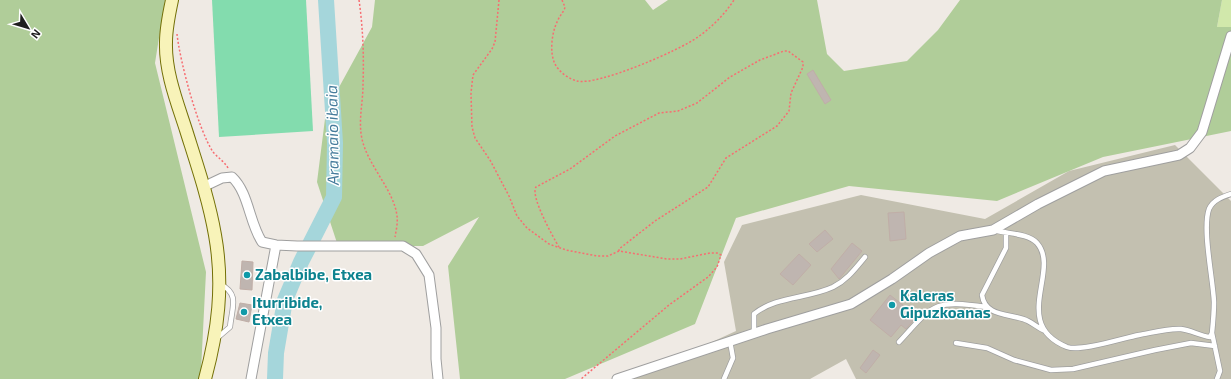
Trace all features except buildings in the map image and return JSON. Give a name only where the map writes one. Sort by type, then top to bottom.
[{"type":"main road","points":[[172,0],[166,43],[167,61],[173,92],[203,187],[215,235],[220,284],[220,300],[214,340],[205,379]]},
{"type":"street","points":[[617,379],[730,341],[851,304],[892,279],[929,252],[960,236],[993,230],[1038,204],[1104,171],[1179,155],[1190,148],[1202,132],[1231,36]]},
{"type":"street","points":[[203,187],[222,178],[232,177],[240,185],[256,232],[262,242],[276,245],[297,246],[393,245],[403,246],[416,254],[429,275],[436,321],[436,359],[438,379]]},
{"type":"street","points":[[252,379],[276,245]]},
{"type":"lane","points":[[1218,379],[1220,371],[1212,333],[1214,302],[1208,239],[1208,215],[1213,203],[1220,198],[1231,194]]},
{"type":"lane","points":[[993,230],[1030,238],[1037,243],[1042,251],[1044,268],[1039,303],[1039,320],[1046,331],[1054,339],[1068,347],[1081,348],[1138,335],[1180,329],[1206,336],[1210,336],[1212,333]]},
{"type":"lane","points":[[986,307],[983,303],[982,295],[1006,248],[1006,233]]},
{"type":"lane","points":[[754,334],[754,314],[764,306],[832,287],[852,274],[865,257]]},
{"type":"lane","points":[[900,342],[923,315],[932,309],[948,303],[986,307],[999,313],[1029,322],[1046,331]]},
{"type":"lane","points":[[724,379],[732,358],[730,341]]},
{"type":"lane","points":[[956,343],[987,348],[1014,360],[1052,370],[1074,370],[1155,350],[1191,343],[1214,346]]},
{"type":"path","points":[[359,0],[363,28],[363,86],[360,116],[362,139],[373,167],[391,200],[397,216],[393,245]]},
{"type":"path","points":[[499,0],[495,42],[492,49],[473,75],[471,93],[472,126],[475,138],[490,160],[509,196],[517,216],[527,228],[538,238],[559,247],[597,256],[608,256],[619,251],[638,233],[708,187],[726,158],[777,126],[789,111],[791,93],[803,67],[803,62],[795,54],[784,51],[760,60],[730,77],[698,103],[678,111],[659,113],[615,136],[570,169],[536,187],[534,194],[544,219],[559,247]]},
{"type":"path","points":[[562,0],[565,7],[553,30],[553,56],[559,70],[577,81],[597,79],[643,64],[678,50],[718,21],[734,0]]},
{"type":"path","points":[[177,33],[185,73],[195,107],[214,153],[224,161],[232,177]]},
{"type":"path","points":[[581,379],[669,305],[708,277],[717,267],[721,256],[717,253],[710,253],[680,259],[667,259],[619,251]]},
{"type":"shaded area","points":[[1175,145],[1231,201],[1231,379],[856,379],[846,359],[810,379],[631,379],[736,331],[724,262],[742,225],[861,195],[985,219],[1069,171]]},
{"type":"green space","points":[[0,0],[165,0],[155,63],[206,272],[201,370],[199,379],[0,379]]},
{"type":"green space","points":[[212,0],[306,0],[313,131],[219,137]]},
{"type":"green space","points":[[375,0],[645,0],[653,10],[668,0],[817,0],[827,54],[844,71],[907,61],[938,30],[960,0],[1222,0],[1217,27],[1231,27],[1231,131],[1103,157],[997,201],[849,186],[736,218],[695,324],[565,379],[460,379],[448,266],[479,217],[423,246],[338,246],[317,182],[326,111],[372,27]]},
{"type":"green space","points":[[1222,0],[1231,0],[1231,27],[1217,27]]},
{"type":"waterway","name":"Aramaio ibaia","points":[[275,379],[276,353],[285,300],[301,262],[334,197],[335,143],[326,0]]},
{"type":"place","name":"Zabalbibe, Etxea","points":[[247,275]]},
{"type":"place","name":"Kaleras Gipuzkoanas","points":[[892,305]]},
{"type":"place","name":"Iturribide, Etxea","points":[[244,312]]}]
